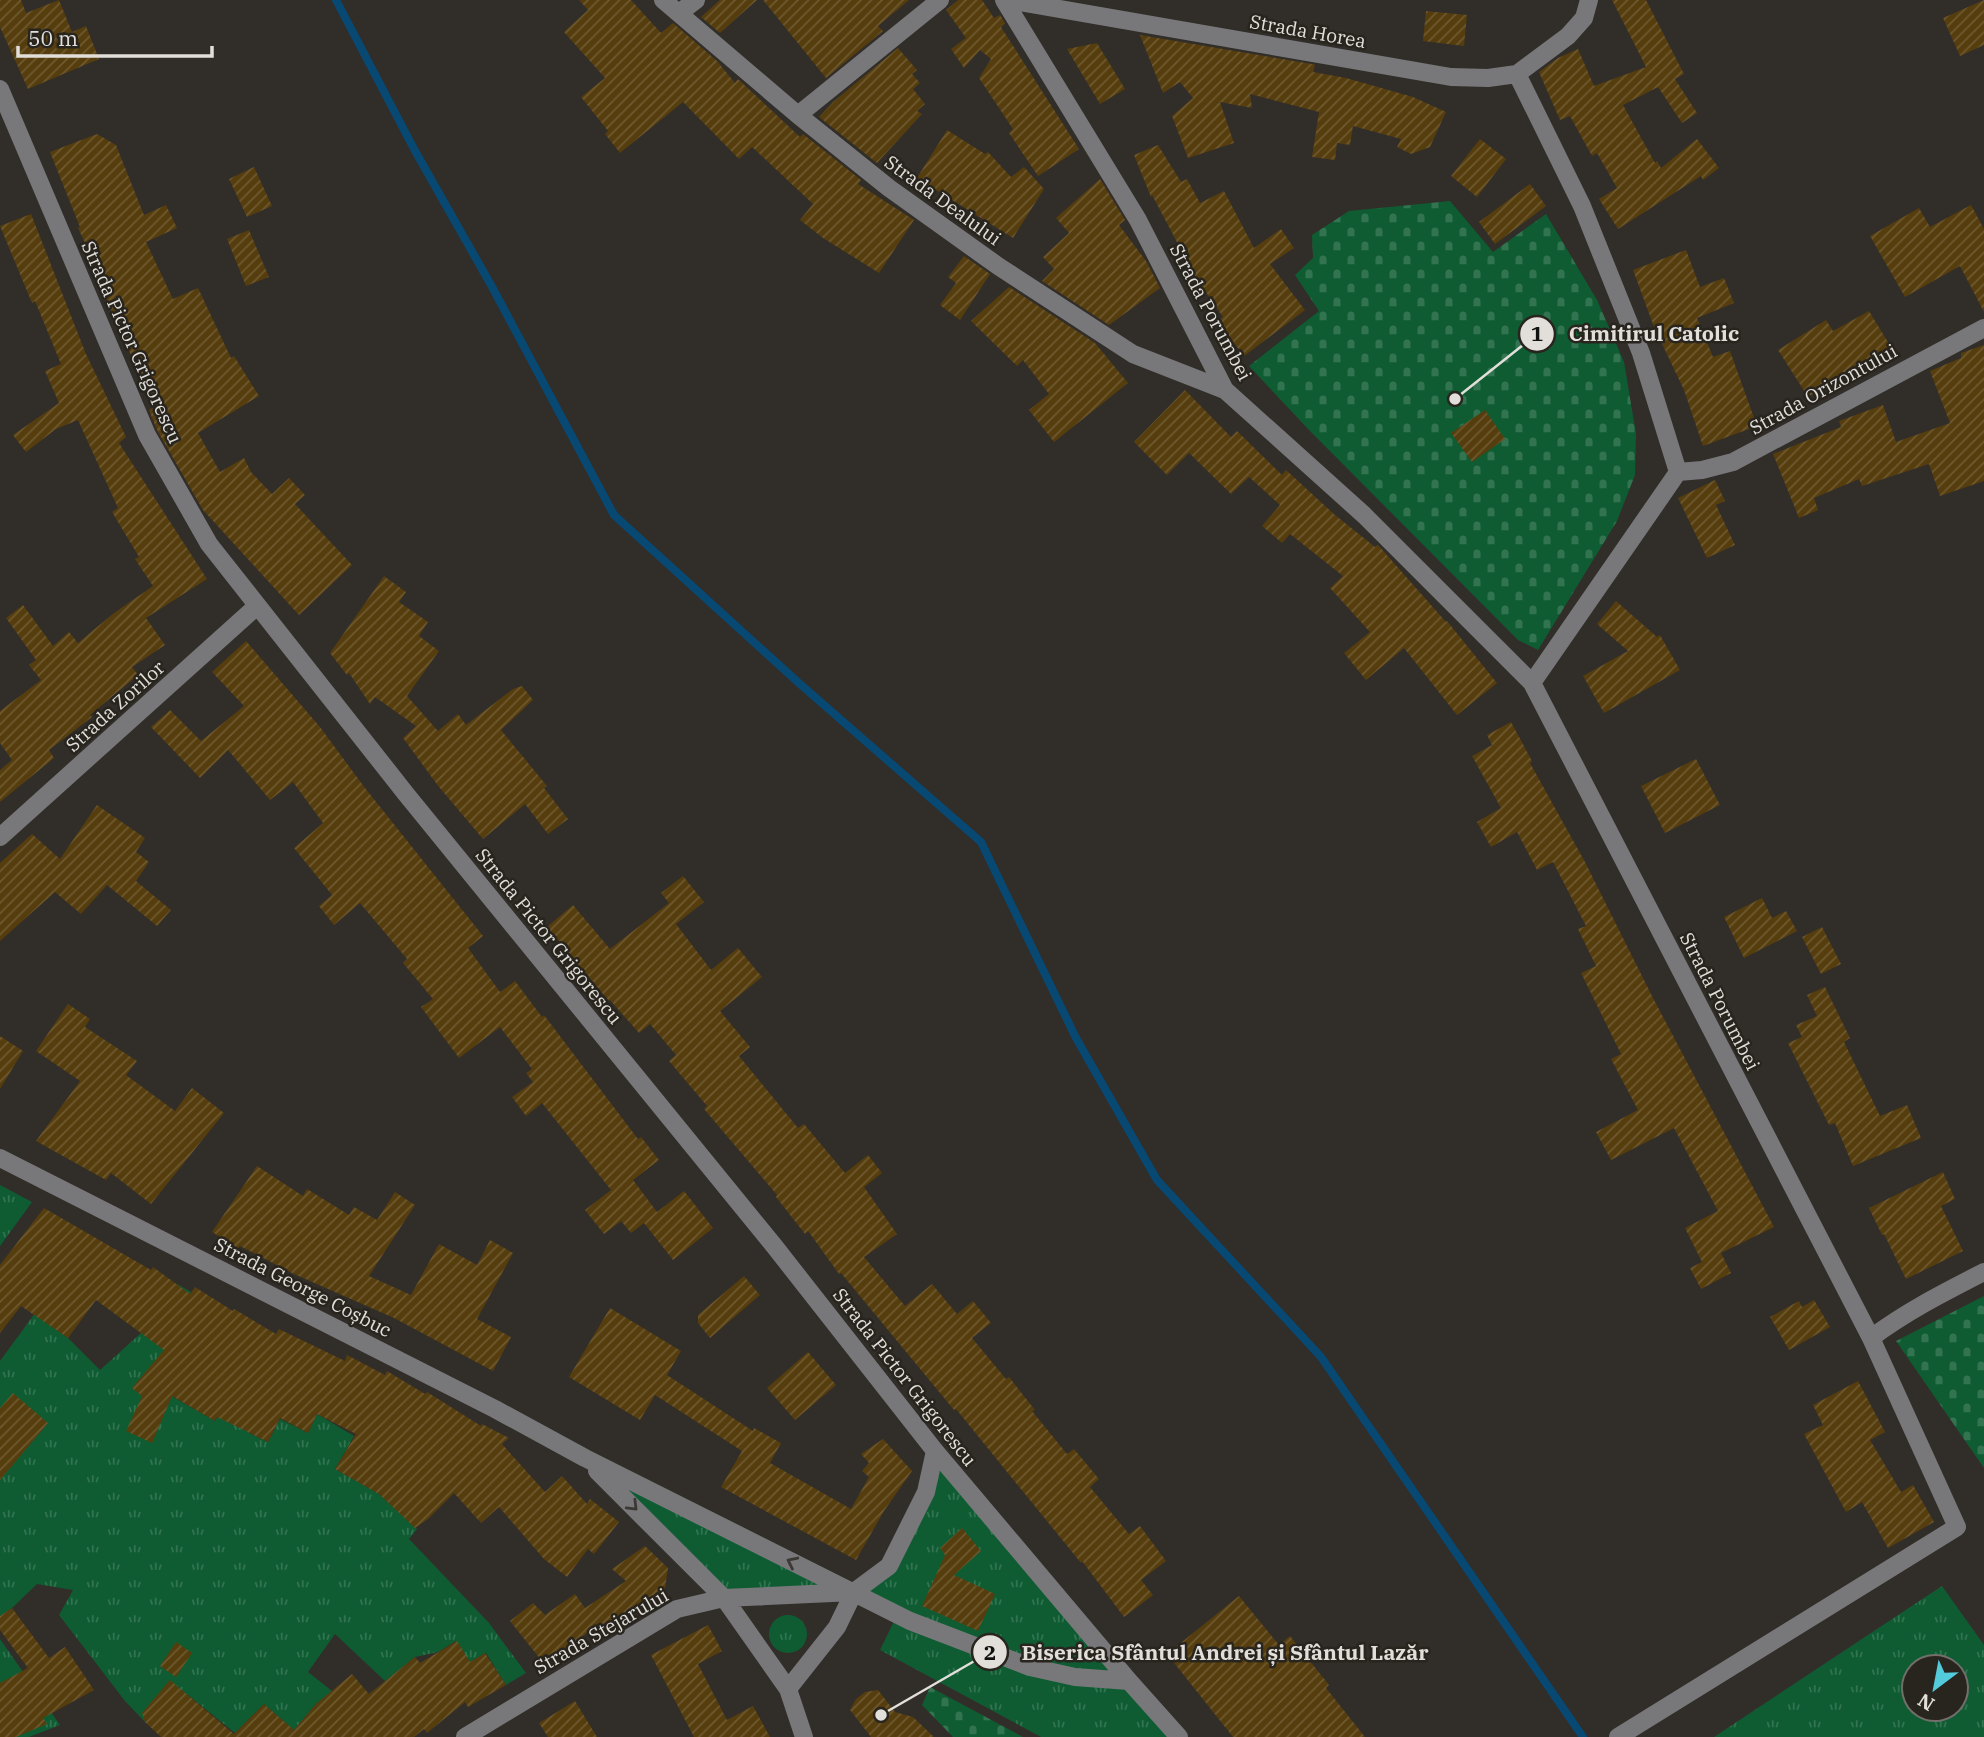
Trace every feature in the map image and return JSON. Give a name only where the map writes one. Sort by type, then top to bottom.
[{"type":"street","name":"Strada Dealului","points":[[663,0],[889,188],[987,258],[1133,355],[1225,390]]},
{"type":"street","points":[[679,13],[696,0]]},
{"type":"street","points":[[798,115],[918,7],[940,0]]},
{"type":"street","name":"Strada Horea","points":[[1006,0],[1451,77],[1488,78],[1517,74]]},
{"type":"street","name":"Strada Porumbei","points":[[1006,0],[1138,220],[1225,390],[1364,515],[1532,683],[1871,1338],[1958,1527],[1618,1737]]},
{"type":"street","points":[[1532,683],[1678,472],[1641,353],[1602,255],[1582,206],[1517,74],[1568,36],[1584,18],[1589,0]]},
{"type":"street","name":"Strada Pictor Grigorescu","points":[[0,89],[147,435],[209,544],[406,794],[775,1247],[935,1451],[1179,1737]]},
{"type":"street","name":"Strada Orizontului","points":[[1678,472],[1733,463],[1984,328]]},
{"type":"street","name":"Strada Zorilor","points":[[0,837],[257,606]]},
{"type":"street","name":"Strada George Coșbuc","points":[[0,1158],[909,1621],[1030,1667],[1075,1677],[1129,1681]]},
{"type":"street","points":[[1871,1338],[1914,1308],[1984,1272]]},
{"type":"street","points":[[788,1689],[837,1627],[853,1592],[889,1566],[926,1492],[935,1451]]},
{"type":"street","name":"Strada George Coșbuc","points":[[585,1458],[724,1598],[788,1689],[804,1737]]},
{"type":"street","name":"Strada Stejarului","points":[[465,1737],[677,1609],[724,1598],[853,1592]]},
{"type":"green space","points":[[1450,201],[1493,252],[1546,214],[1597,300],[1624,362],[1636,434],[1635,475],[1617,521],[1538,650],[1518,640],[1249,366],[1319,311],[1295,275],[1313,258],[1312,235],[1349,211]]},
{"type":"green space","points":[[0,1185],[32,1202],[0,1246]]},
{"type":"green space","points":[[63,1275],[45,1322],[68,1338],[100,1370],[141,1333],[177,1284],[191,1292],[162,1337],[192,1357],[173,1397],[215,1421],[245,1370],[249,1433],[268,1442],[280,1419],[308,1433],[317,1414],[354,1436],[335,1469],[379,1494],[417,1529],[409,1539],[489,1623],[526,1673],[506,1685],[486,1653],[470,1662],[456,1641],[438,1652],[415,1657],[385,1681],[335,1634],[308,1672],[332,1691],[316,1704],[294,1730],[264,1704],[235,1733],[188,1695],[143,1713],[145,1722],[125,1701],[59,1615],[73,1590],[37,1584],[0,1616],[0,1361]]},
{"type":"green space","points":[[1984,1296],[1984,1468],[1896,1341]]},
{"type":"green space","points":[[935,1451],[1179,1737],[1041,1737],[880,1650],[897,1615],[854,1592],[889,1566]]},
{"type":"green space","points":[[585,1458],[854,1592],[724,1598]]},
{"type":"green space","points":[[1942,1586],[1984,1645],[1984,1737],[1714,1737]]},
{"type":"green space","points":[[788,1615],[802,1620],[807,1634],[802,1648],[788,1653],[774,1648],[769,1634],[774,1620]]},
{"type":"green space","points":[[0,1639],[60,1725],[29,1737],[0,1737]]},
{"type":"green space","points":[[930,1687],[1023,1737],[953,1737],[922,1705]]},
{"type":"building","points":[[0,0],[21,0],[26,13],[59,0],[72,32],[86,26],[99,59],[28,89],[0,27]]},
{"type":"building","points":[[579,0],[631,0],[661,33],[673,23],[717,61],[735,83],[738,79],[800,137],[803,134],[861,180],[858,184],[914,220],[879,273],[823,238],[800,220],[813,204],[752,147],[739,159],[683,102],[620,153],[605,134],[608,131],[581,97],[605,78],[564,32],[588,10]]},
{"type":"building","points":[[720,0],[757,0],[720,33],[701,17]]},
{"type":"building","points":[[763,0],[909,0],[878,26],[883,31],[826,78]]},
{"type":"building","points":[[958,0],[982,0],[994,18],[1000,15],[1005,23],[1001,27],[1079,149],[1038,176],[1009,133],[1013,129],[979,78],[991,59],[980,50],[964,68],[951,49],[966,38],[946,10]]},
{"type":"building","points":[[1612,0],[1646,0],[1684,74],[1675,79],[1697,113],[1682,123],[1658,87],[1623,105],[1655,163],[1657,161],[1661,168],[1697,139],[1719,168],[1703,180],[1701,176],[1618,229],[1599,199],[1617,188],[1597,153],[1592,156],[1570,116],[1560,120],[1539,72],[1558,58],[1578,49],[1594,86],[1646,67]]},
{"type":"building","points":[[1984,0],[1984,45],[1960,56],[1943,18]]},
{"type":"building","points":[[1426,11],[1467,15],[1464,46],[1423,41]]},
{"type":"building","points":[[1140,35],[1312,64],[1315,65],[1313,72],[1346,78],[1413,97],[1446,112],[1430,147],[1411,154],[1397,147],[1401,139],[1353,126],[1350,145],[1337,143],[1335,160],[1312,157],[1319,112],[1250,94],[1252,108],[1220,102],[1234,143],[1188,158],[1172,116],[1193,98],[1180,82],[1163,93]]},
{"type":"building","points":[[1097,43],[1125,89],[1100,104],[1067,49]]},
{"type":"building","points":[[898,48],[917,70],[912,74],[920,83],[913,89],[925,104],[917,111],[922,114],[877,163],[819,117]]},
{"type":"building","points":[[947,130],[985,154],[988,152],[1011,177],[1024,167],[1044,189],[1013,238],[917,178]]},
{"type":"building","points":[[97,134],[116,145],[144,215],[166,205],[177,228],[146,242],[173,299],[198,288],[231,358],[234,356],[259,396],[198,433],[220,472],[244,458],[251,472],[272,494],[289,478],[305,495],[295,504],[352,565],[299,615],[203,510],[157,430],[149,410],[154,407],[95,274],[99,272],[78,228],[80,227],[50,152]]},
{"type":"building","points":[[1480,139],[1506,159],[1477,197],[1451,176]]},
{"type":"building","points":[[1158,145],[1181,182],[1187,179],[1200,203],[1224,191],[1254,248],[1281,229],[1294,248],[1270,264],[1305,310],[1244,356],[1217,321],[1223,317],[1195,276],[1152,195],[1151,197],[1134,155]]},
{"type":"building","points":[[254,167],[272,206],[247,217],[229,179]]},
{"type":"building","points":[[1100,179],[1125,220],[1119,225],[1146,261],[1160,288],[1109,325],[1042,281],[1054,269],[1043,257],[1069,233],[1056,218]]},
{"type":"building","points":[[1530,184],[1546,206],[1495,244],[1479,222]]},
{"type":"building","points":[[1971,205],[1984,229],[1984,312],[1960,266],[1905,297],[1870,236],[1919,208],[1930,227]]},
{"type":"building","points":[[31,214],[86,354],[126,437],[119,443],[207,579],[146,618],[165,645],[132,667],[138,675],[90,715],[92,717],[49,750],[54,758],[0,802],[0,770],[12,760],[0,743],[0,711],[41,680],[29,665],[36,660],[6,618],[23,605],[53,646],[69,632],[78,643],[114,613],[153,586],[135,559],[139,557],[112,512],[118,508],[78,420],[56,429],[26,452],[13,435],[59,403],[45,371],[61,364],[0,226]]},
{"type":"building","points":[[249,230],[269,277],[246,286],[227,239]]},
{"type":"building","points":[[1686,250],[1700,287],[1724,278],[1734,303],[1697,318],[1713,357],[1730,351],[1757,426],[1703,446],[1684,390],[1654,327],[1633,270]]},
{"type":"building","points":[[964,256],[990,274],[960,320],[940,305],[956,283],[948,277]]},
{"type":"building","points":[[1009,287],[1095,343],[1128,383],[1054,442],[1029,410],[1049,394],[1023,360],[1017,366],[971,321]]},
{"type":"building","points":[[1869,311],[1891,347],[1808,397],[1778,350],[1826,320],[1833,331]]},
{"type":"building","points":[[1984,345],[1984,481],[1940,496],[1929,464],[1862,486],[1859,479],[1814,498],[1818,510],[1799,518],[1773,454],[1841,427],[1839,421],[1883,405],[1896,442],[1950,423],[1930,371],[1961,358],[1961,353]]},
{"type":"building","points":[[1185,390],[1231,437],[1237,431],[1282,475],[1286,470],[1335,515],[1375,547],[1378,545],[1447,621],[1497,683],[1457,715],[1404,648],[1366,680],[1344,653],[1370,632],[1330,588],[1343,576],[1290,534],[1282,543],[1262,526],[1280,505],[1249,477],[1231,494],[1189,453],[1167,475],[1134,442]]},
{"type":"building","points":[[1485,410],[1505,439],[1472,462],[1451,433]]},
{"type":"building","points":[[1715,480],[1725,501],[1716,505],[1735,545],[1707,558],[1678,498]]},
{"type":"building","points":[[384,576],[406,592],[399,602],[428,622],[419,636],[439,651],[407,696],[438,731],[458,714],[466,725],[513,689],[522,686],[533,700],[501,730],[547,786],[544,788],[568,819],[548,834],[525,804],[483,839],[439,787],[403,738],[416,726],[375,697],[370,704],[349,673],[347,675],[330,653]]},
{"type":"building","points":[[1616,601],[1657,637],[1660,635],[1680,670],[1604,713],[1583,676],[1628,651],[1597,624]]},
{"type":"building","points":[[246,641],[320,727],[483,936],[468,948],[500,992],[515,981],[638,1139],[641,1137],[659,1160],[633,1180],[657,1212],[684,1191],[713,1228],[673,1260],[644,1223],[631,1233],[621,1221],[604,1234],[585,1210],[611,1190],[542,1103],[526,1116],[512,1097],[533,1082],[526,1073],[532,1069],[500,1027],[459,1058],[421,1007],[433,999],[403,963],[407,959],[360,903],[334,925],[319,906],[332,895],[294,848],[323,823],[293,782],[270,800],[228,750],[200,778],[151,727],[170,710],[201,741],[244,706],[212,672]]},
{"type":"building","points":[[1511,722],[1774,1227],[1721,1253],[1731,1273],[1701,1289],[1690,1268],[1702,1262],[1685,1228],[1718,1211],[1674,1128],[1611,1160],[1596,1132],[1638,1110],[1611,1059],[1621,1054],[1581,973],[1596,966],[1578,929],[1586,926],[1553,862],[1537,870],[1517,832],[1491,847],[1477,822],[1501,808],[1472,756],[1492,745],[1487,735]]},
{"type":"building","points":[[1696,759],[1720,805],[1665,833],[1641,786]]},
{"type":"building","points":[[97,805],[145,838],[136,852],[149,862],[136,881],[171,910],[157,926],[107,885],[81,914],[55,892],[0,941],[0,863],[32,834],[60,859]]},
{"type":"building","points":[[683,876],[704,902],[676,924],[711,970],[738,948],[762,977],[720,1011],[750,1047],[739,1056],[798,1128],[804,1124],[845,1173],[868,1155],[882,1173],[864,1187],[897,1234],[864,1257],[905,1306],[932,1284],[957,1314],[973,1301],[991,1323],[972,1338],[1006,1379],[1009,1377],[1067,1454],[1074,1449],[1099,1479],[1090,1487],[1129,1534],[1140,1526],[1166,1561],[1141,1580],[1153,1595],[1124,1617],[1082,1561],[1081,1563],[956,1409],[954,1410],[841,1273],[839,1274],[808,1231],[805,1234],[777,1195],[704,1109],[707,1106],[669,1061],[676,1055],[650,1024],[639,1033],[547,927],[573,905],[610,949],[669,903],[661,893]]},
{"type":"building","points":[[1762,898],[1772,918],[1786,911],[1797,931],[1744,958],[1724,917]]},
{"type":"building","points":[[1822,927],[1841,964],[1821,974],[1802,937]]},
{"type":"building","points":[[1825,987],[1850,1038],[1844,1042],[1880,1116],[1907,1105],[1921,1138],[1853,1166],[1835,1123],[1829,1125],[1788,1043],[1802,1037],[1796,1025],[1817,1016],[1807,995]]},
{"type":"building","points":[[68,1004],[90,1019],[85,1027],[137,1061],[126,1075],[175,1111],[192,1088],[224,1113],[151,1204],[111,1173],[106,1180],[36,1141],[80,1081],[36,1051]]},
{"type":"building","points":[[0,1036],[23,1051],[0,1089]]},
{"type":"building","points":[[257,1166],[303,1196],[307,1189],[349,1215],[354,1207],[377,1220],[395,1192],[415,1205],[369,1276],[411,1295],[439,1244],[477,1265],[490,1240],[513,1253],[477,1319],[511,1337],[493,1371],[394,1318],[294,1274],[240,1246],[238,1248],[212,1232]]},
{"type":"building","points":[[1943,1172],[1955,1199],[1941,1206],[1963,1251],[1906,1279],[1869,1208]]},
{"type":"building","points":[[44,1208],[151,1270],[153,1267],[190,1294],[195,1287],[276,1334],[279,1329],[345,1361],[347,1355],[385,1375],[387,1371],[425,1394],[427,1392],[481,1426],[482,1424],[509,1438],[502,1444],[545,1492],[562,1476],[587,1504],[590,1499],[619,1522],[594,1554],[588,1549],[567,1577],[544,1559],[499,1507],[481,1523],[454,1493],[415,1528],[379,1494],[335,1469],[356,1434],[317,1414],[308,1433],[280,1418],[268,1442],[217,1417],[215,1421],[172,1396],[152,1443],[126,1431],[142,1396],[132,1388],[164,1350],[96,1300],[68,1338],[21,1306],[0,1333],[0,1265]]},
{"type":"building","points":[[744,1276],[760,1295],[710,1338],[698,1323],[698,1315]]},
{"type":"building","points":[[1814,1300],[1830,1327],[1789,1350],[1770,1317],[1799,1301],[1802,1307]]},
{"type":"building","points":[[610,1308],[681,1351],[667,1375],[753,1431],[754,1428],[781,1443],[770,1463],[851,1509],[869,1477],[862,1471],[869,1463],[861,1454],[883,1439],[912,1471],[884,1511],[856,1560],[721,1487],[742,1451],[655,1395],[640,1420],[569,1377]]},
{"type":"building","points":[[808,1352],[836,1385],[795,1420],[767,1388]]},
{"type":"building","points":[[1858,1381],[1885,1432],[1870,1440],[1901,1492],[1913,1485],[1934,1522],[1888,1548],[1862,1502],[1846,1512],[1804,1434],[1823,1425],[1813,1405]]},
{"type":"building","points":[[13,1393],[48,1423],[0,1480],[0,1408]]},
{"type":"building","points":[[962,1528],[981,1551],[954,1575],[995,1594],[978,1631],[922,1606],[945,1555],[940,1548]]},
{"type":"building","points":[[645,1546],[668,1568],[665,1588],[603,1628],[600,1623],[545,1665],[510,1621],[533,1603],[545,1615],[575,1594],[585,1608],[626,1581],[612,1569]]},
{"type":"building","points":[[1239,1596],[1279,1645],[1290,1636],[1365,1737],[1233,1737],[1167,1654]]},
{"type":"building","points":[[12,1608],[49,1658],[65,1647],[94,1690],[43,1718],[47,1724],[16,1737],[0,1737],[0,1683],[28,1668],[0,1630],[0,1616]]},
{"type":"building","points":[[708,1625],[722,1651],[698,1664],[727,1720],[753,1706],[770,1737],[694,1737],[651,1655]]},
{"type":"building","points":[[457,1641],[470,1662],[485,1653],[506,1685],[468,1707],[465,1702],[427,1733],[424,1729],[414,1737],[161,1737],[145,1722],[142,1713],[170,1680],[234,1734],[264,1704],[294,1730],[316,1704],[352,1674],[369,1694],[415,1657],[420,1663]]},
{"type":"building","points":[[176,1642],[192,1653],[176,1677],[160,1666]]},
{"type":"building","points":[[878,1690],[895,1712],[913,1717],[934,1737],[871,1737],[850,1710],[856,1699],[865,1692]]},
{"type":"building","points":[[575,1701],[597,1737],[548,1737],[539,1723]]},
{"type":"waterway","points":[[336,0],[414,149],[491,285],[614,515],[800,684],[981,842],[1076,1038],[1157,1180],[1321,1357],[1583,1737]]},
{"type":"place","name":"Cimitirul Catolic","points":[[1455,399]]},
{"type":"place","name":"Biserica Sfântul Andrei și Sfântul Lazăr","points":[[881,1715]]}]
